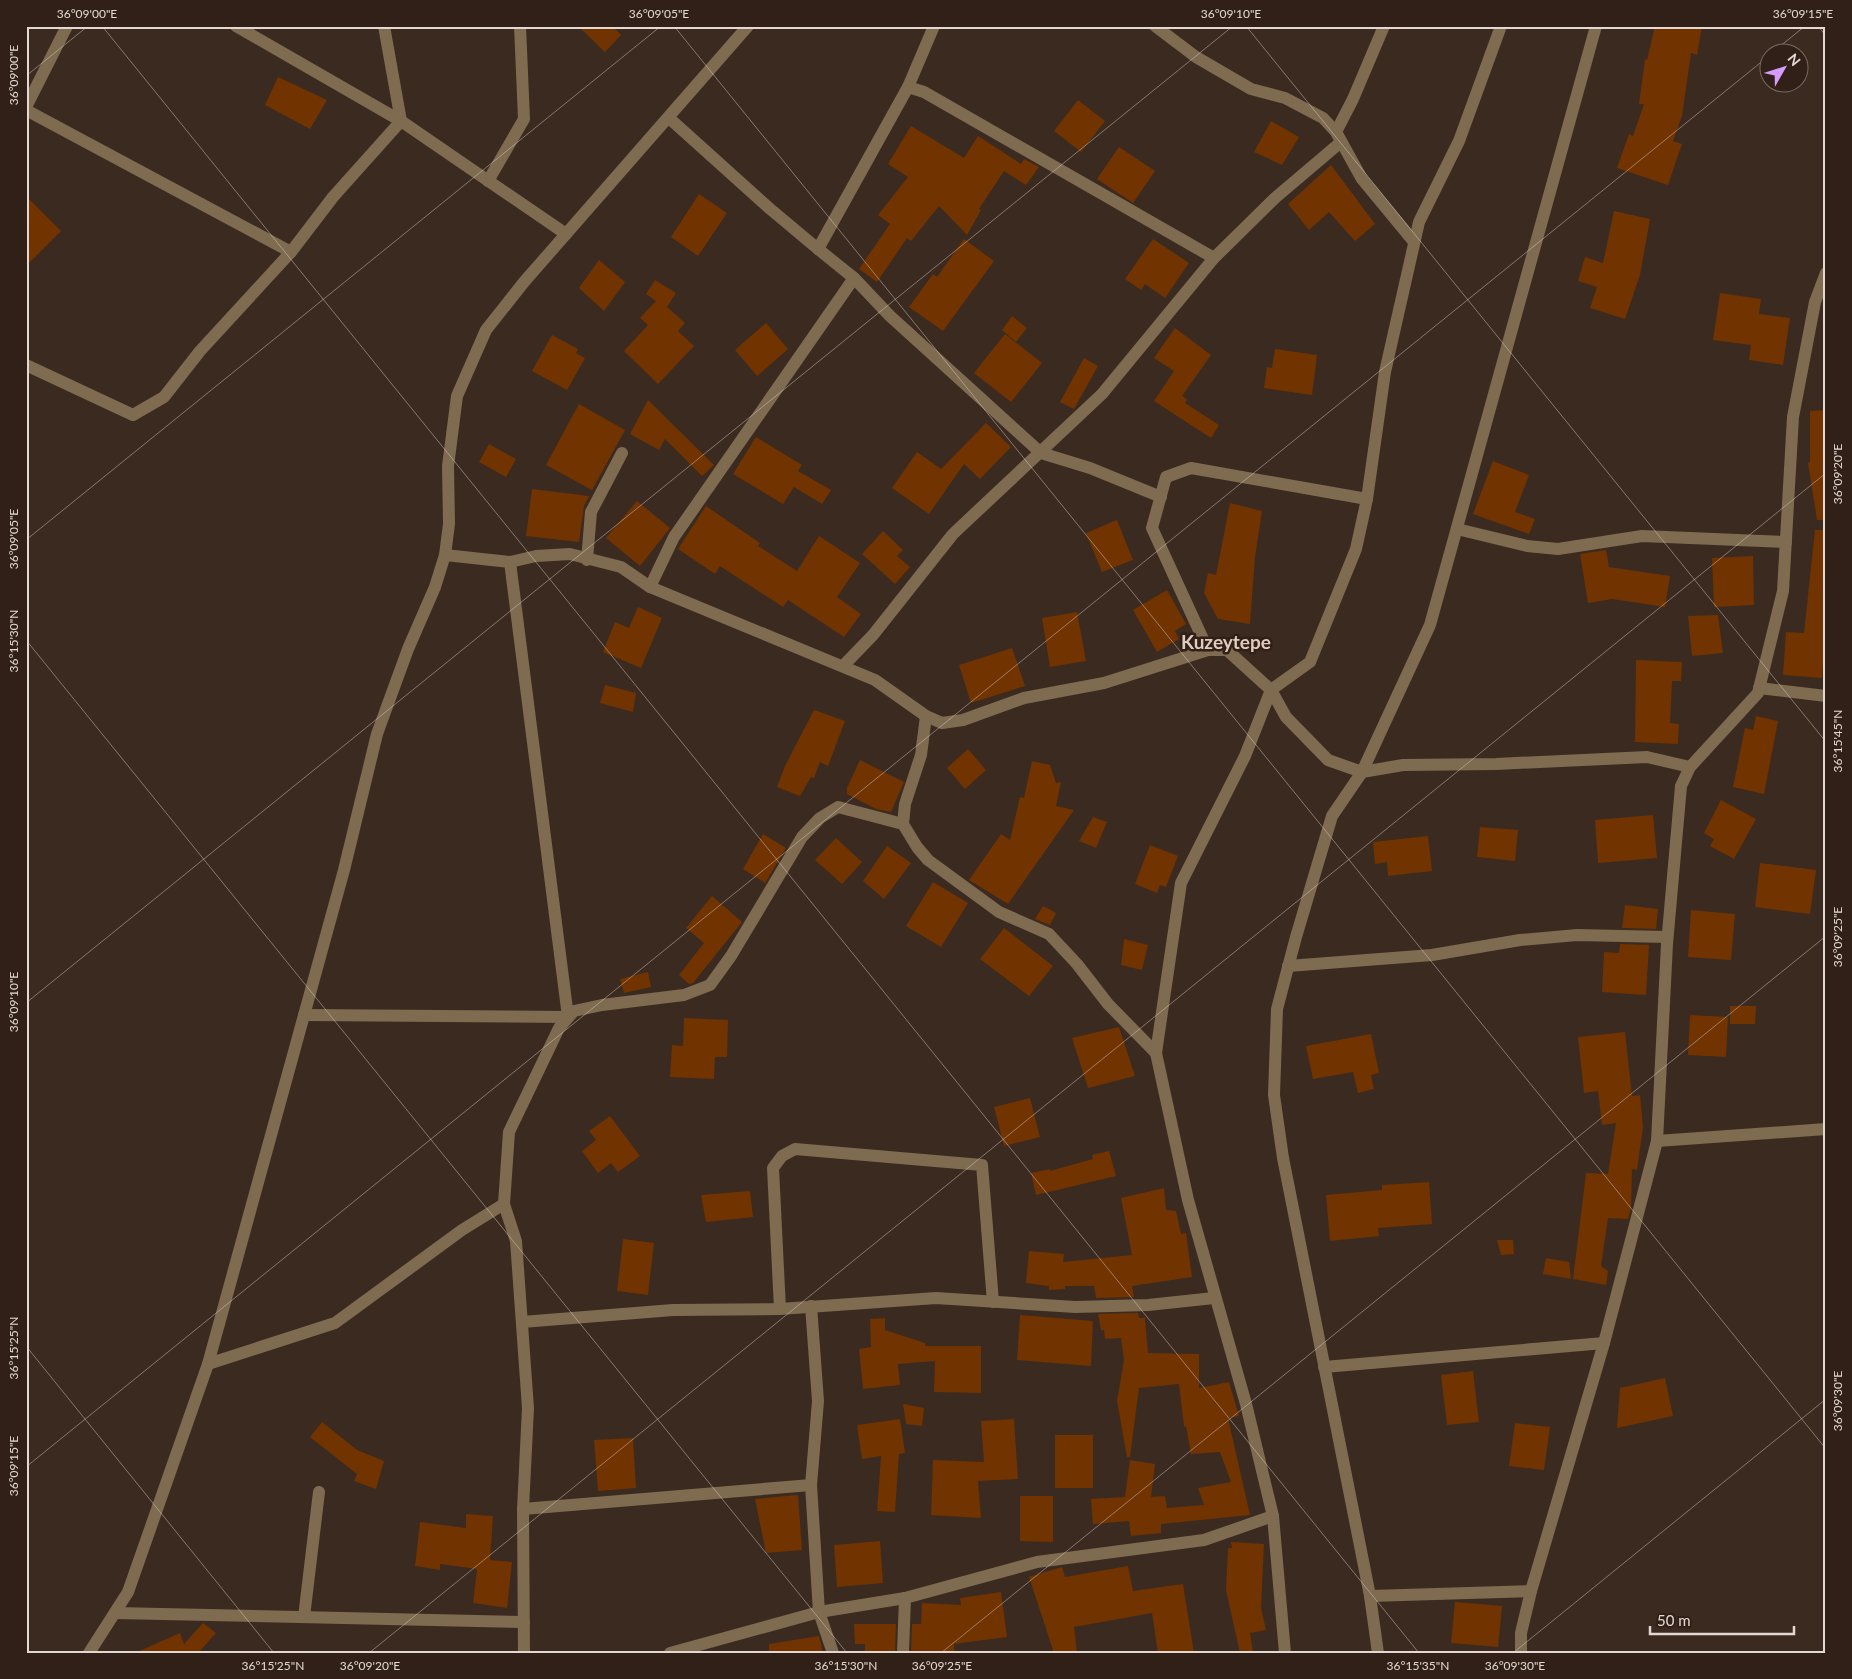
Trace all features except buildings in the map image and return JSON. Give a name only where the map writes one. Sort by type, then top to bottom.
[{"type":"street","points":[[67,26],[26,108],[291,252]]},
{"type":"street","points":[[236,26],[401,121],[566,234]]},
{"type":"street","points":[[384,26],[401,121]]},
{"type":"street","points":[[488,181],[524,119],[520,26]]},
{"type":"street","points":[[89,1653],[128,1592],[208,1364],[344,870],[377,734],[408,649],[435,587],[445,555],[449,524],[448,466],[457,396],[486,330],[566,234],[748,26]]},
{"type":"street","points":[[818,249],[908,87],[934,26]]},
{"type":"street","points":[[1155,26],[1196,57],[1251,89],[1286,98],[1324,118],[1338,137],[1362,179],[1414,242]]},
{"type":"street","points":[[843,666],[873,635],[953,534],[1102,394],[1214,258],[1338,137],[1384,26]]},
{"type":"street","points":[[1284,1653],[1273,1516],[1246,1404],[1214,1298],[1188,1200],[1156,1053],[1181,883],[1245,756],[1271,690],[1310,662],[1356,549],[1367,499],[1385,372],[1419,222],[1459,141],[1501,26]]},
{"type":"street","points":[[1378,1653],[1370,1596],[1283,1158],[1274,1095],[1277,1009],[1332,816],[1362,772],[1430,625],[1596,26]]},
{"type":"street","points":[[908,87],[924,92],[1214,258]]},
{"type":"street","points":[[669,118],[769,208],[854,278],[890,316],[1041,453],[1090,468],[1161,497]]},
{"type":"street","points":[[26,366],[133,415],[164,397],[200,351],[291,252],[333,197],[401,121]]},
{"type":"street","points":[[1521,1653],[1521,1633],[1531,1591],[1604,1343],[1656,1141],[1668,937],[1681,786],[1690,767],[1758,693],[1783,591],[1793,417],[1815,302],[1826,273]]},
{"type":"street","points":[[650,587],[674,537],[854,278]]},
{"type":"street","points":[[587,560],[591,512],[622,453]]},
{"type":"street","points":[[1208,650],[1152,528],[1166,477],[1191,468],[1367,499]]},
{"type":"street","points":[[1457,529],[1527,546],[1558,549],[1642,536],[1786,542]]},
{"type":"street","points":[[445,555],[510,562],[536,556],[570,554],[620,568],[650,587],[875,680],[926,716],[942,723],[963,720],[1024,698],[1104,682],[1208,650],[1227,650],[1271,690],[1286,717],[1328,760],[1362,772],[1404,765],[1496,764],[1647,757],[1690,767]]},
{"type":"street","points":[[510,562],[568,1017]]},
{"type":"street","points":[[1759,688],[1826,696]]},
{"type":"street","points":[[926,716],[921,755],[905,804],[904,824],[916,846],[928,860],[999,912],[1049,934],[1077,964],[1108,1004],[1156,1053]]},
{"type":"street","points":[[524,1653],[523,1509],[528,1408],[516,1241],[504,1204],[509,1132],[559,1028],[574,1011],[602,1005],[684,995],[710,985],[731,956],[802,837],[820,818],[838,807],[904,824]]},
{"type":"street","points":[[1288,966],[1432,955],[1520,940],[1577,935],[1668,937]]},
{"type":"street","points":[[304,1015],[568,1017]]},
{"type":"street","points":[[1656,1141],[1826,1129]]},
{"type":"street","points":[[780,1309],[773,1168],[782,1156],[795,1149],[982,1166],[993,1302]]},
{"type":"street","points":[[208,1364],[335,1323],[462,1230],[504,1204]]},
{"type":"street","points":[[522,1322],[673,1310],[780,1309],[936,1298],[1075,1307],[1148,1305],[1214,1298]]},
{"type":"street","points":[[811,1306],[818,1401],[811,1485],[819,1612],[833,1653]]},
{"type":"street","points":[[1324,1367],[1604,1343]]},
{"type":"street","points":[[523,1509],[811,1485]]},
{"type":"street","points":[[304,1617],[319,1492]]},
{"type":"street","points":[[670,1653],[819,1612],[905,1598],[1037,1562],[1204,1540],[1273,1516]]},
{"type":"street","points":[[1370,1596],[1531,1591]]},
{"type":"street","points":[[903,1653],[905,1598]]},
{"type":"street","points":[[115,1613],[524,1622]]},
{"type":"district","name":"Kuzeytepe","points":[[1226,642]]}]
